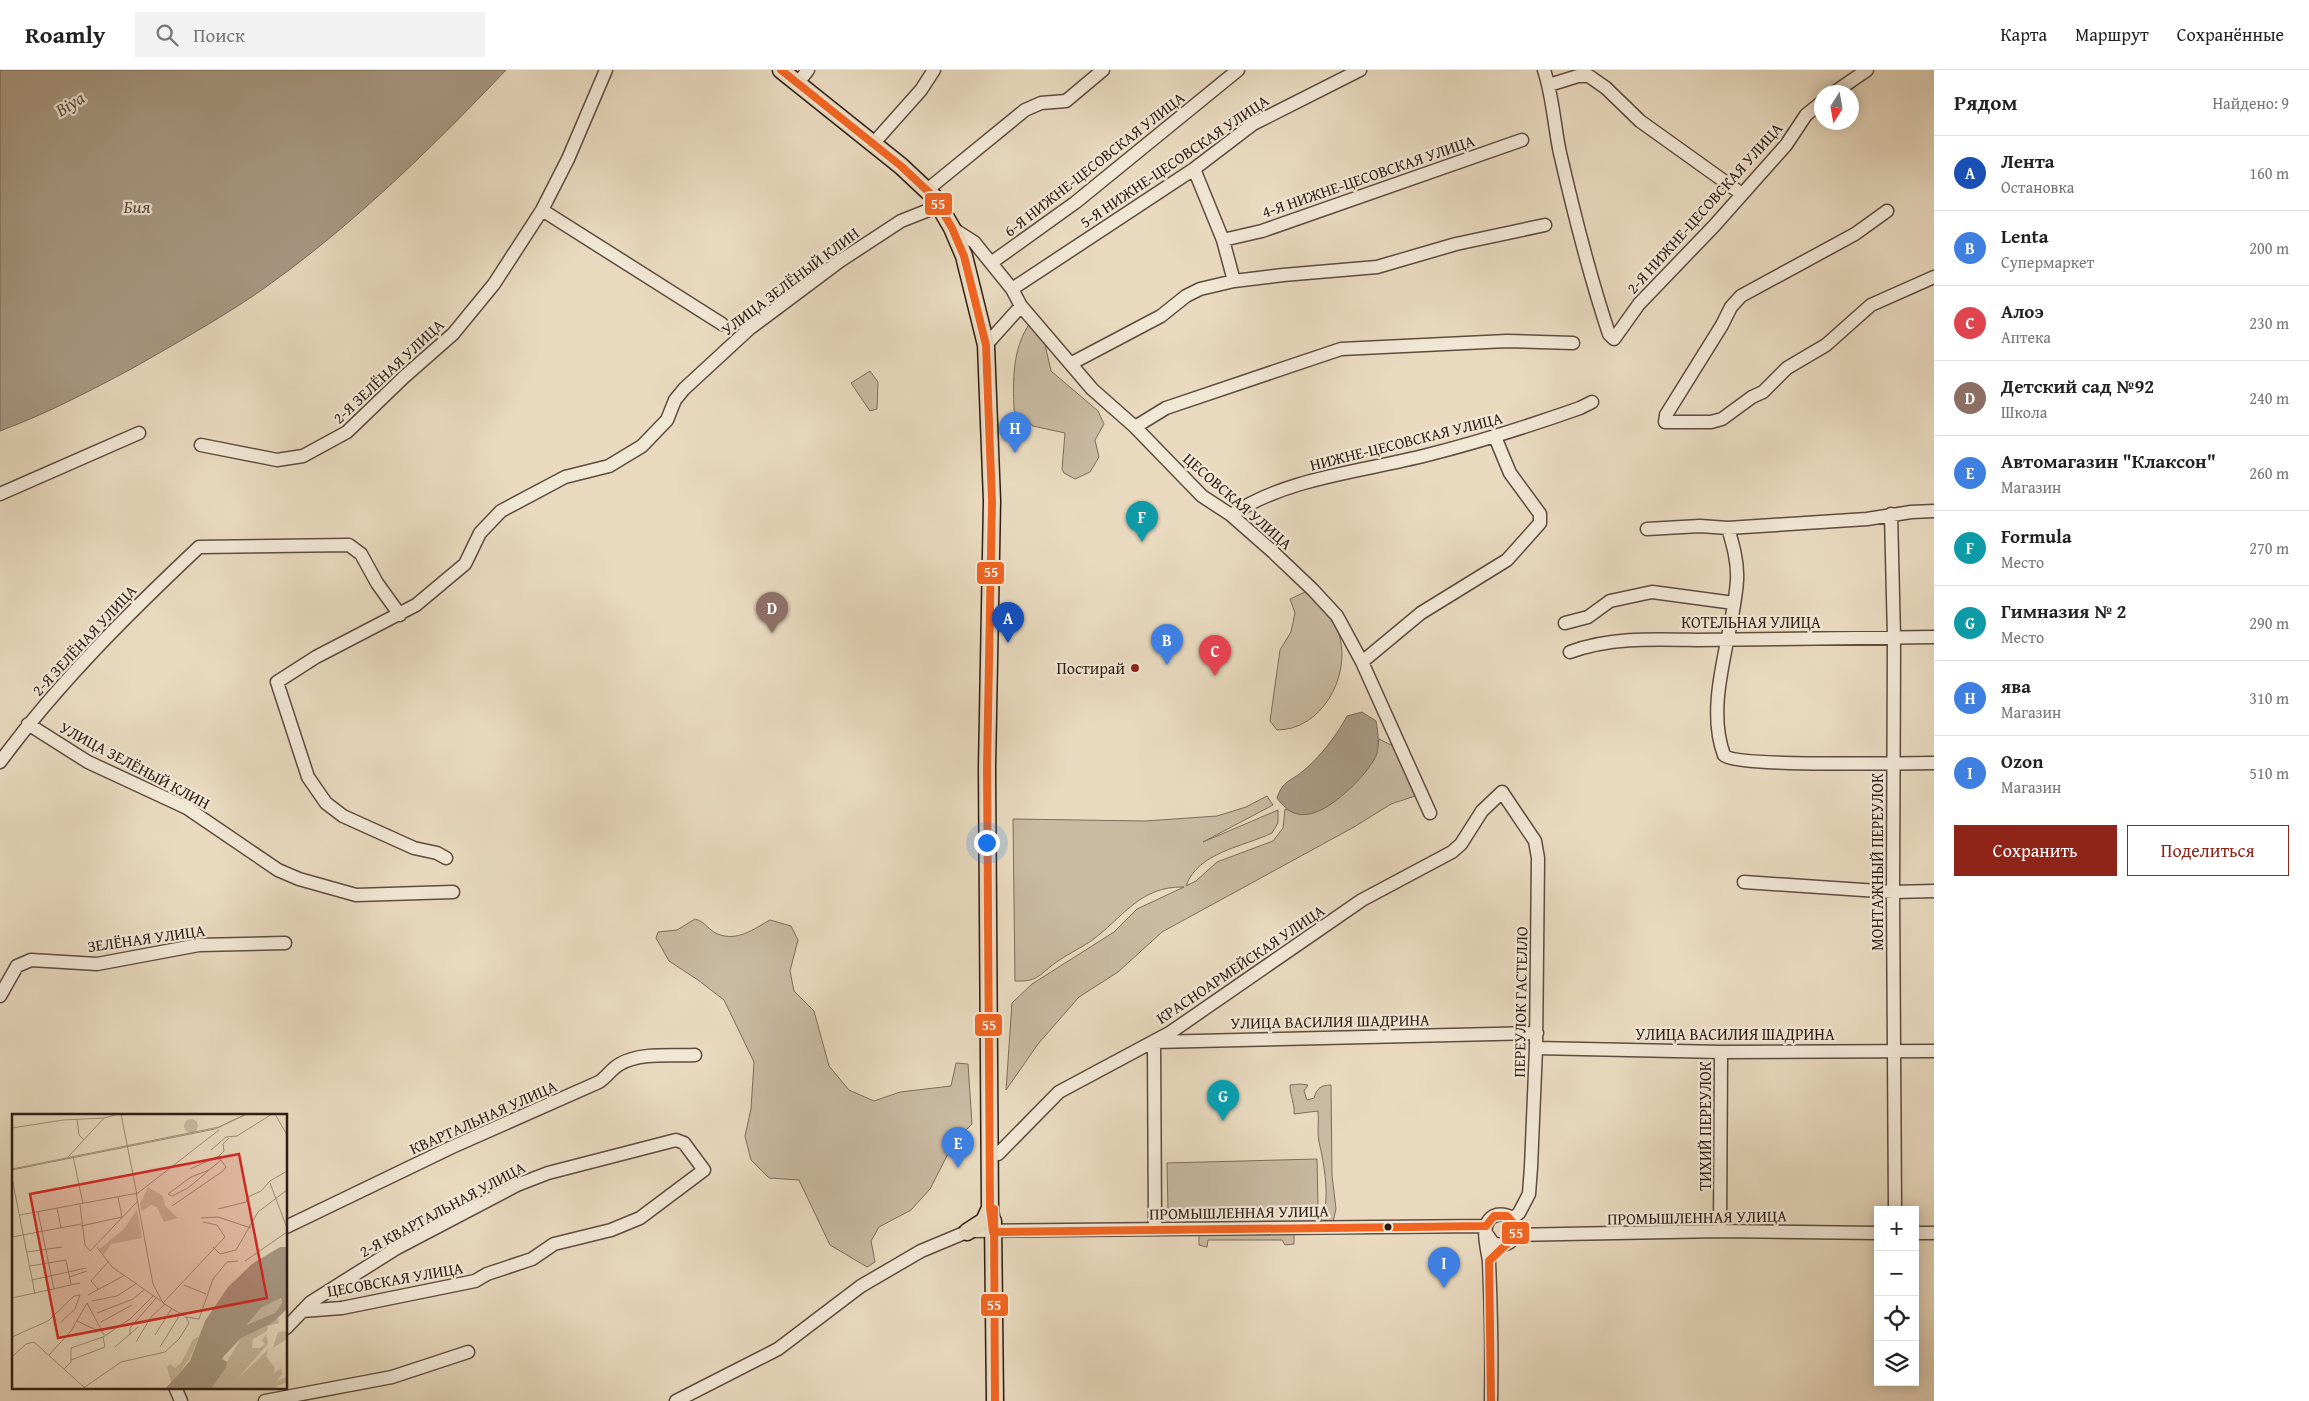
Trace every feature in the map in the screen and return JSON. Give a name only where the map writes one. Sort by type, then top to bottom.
[{"type":"main road","points":[[781,70],[872,145],[901,166],[927,190],[939,206],[952,228],[971,277],[986,345],[992,501],[988,654],[993,931],[994,1401]]},
{"type":"main road","points":[[993,1156],[990,1208],[993,1232]]},
{"type":"main road","points":[[967,1232],[984,1221],[990,1208]]},
{"type":"street","name":"2-Я ЗЕЛЁНАЯ УЛИЦА","points":[[201,445],[277,460],[303,456],[348,432],[461,326],[494,284],[542,210],[568,159],[606,70]]},
{"type":"street","points":[[797,84],[808,70]]},
{"type":"street","points":[[872,145],[921,90],[934,70]]},
{"type":"street","points":[[927,190],[1026,110],[1041,103],[1066,101],[1103,70]]},
{"type":"street","name":"6-Я НИЖНЕ-ЦЕСОВСКАЯ УЛИЦА","points":[[991,262],[1076,202],[1238,70]]},
{"type":"street","name":"5-Я НИЖНЕ-ЦЕСОВСКАЯ УЛИЦА","points":[[1012,289],[1194,170],[1253,124],[1360,70]]},
{"type":"street","points":[[1544,70],[1549,86],[1578,76],[1589,76],[1606,88],[1640,121],[1742,194]]},
{"type":"street","points":[[1845,85],[1867,70]]},
{"type":"street","name":"2-Я НИЖНЕ-ЦЕСОВСКАЯ УЛИЦА","points":[[1549,86],[1574,215],[1591,280],[1609,334],[1614,339],[1639,304],[1786,145],[1806,115],[1814,108]]},
{"type":"street","name":"4-Я НИЖНЕ-ЦЕСОВСКАЯ УЛИЦА","points":[[1223,240],[1262,231],[1522,140]]},
{"type":"street","points":[[1194,170],[1223,240],[1234,281]]},
{"type":"street","name":"УЛИЦА ЗЕЛЁНЫЙ КЛИН","points":[[446,858],[437,853],[414,848],[334,810],[318,794],[308,777],[277,682],[316,657],[380,622],[400,615],[445,582],[465,564],[480,532],[501,511],[565,477],[609,466],[642,446],[667,420],[676,400],[684,389],[749,329],[840,261],[901,220],[939,206]]},
{"type":"street","points":[[542,210],[722,324]]},
{"type":"street","points":[[1887,211],[1855,234],[1736,301],[1664,421],[1668,423],[1722,420],[1752,397],[1763,392],[1787,368],[1826,346],[1870,305],[1934,278]]},
{"type":"street","points":[[1072,363],[1161,316],[1192,292],[1234,281],[1377,267],[1456,244],[1545,224]]},
{"type":"street","name":"ЦЕСОВСКАЯ УЛИЦА","points":[[952,228],[974,242],[1012,289],[1021,306],[1072,363],[1092,389],[1135,427],[1202,496],[1231,515],[1313,590],[1336,616],[1362,662],[1430,813]]},
{"type":"street","points":[[986,345],[1021,306]]},
{"type":"street","points":[[1135,427],[1166,408],[1341,349],[1507,341],[1573,342]]},
{"type":"street","name":"НИЖНЕ-ЦЕСОВСКАЯ УЛИЦА","points":[[1231,515],[1249,504],[1299,484],[1425,456],[1496,437],[1580,408],[1592,402]]},
{"type":"street","points":[[0,494],[139,434]]},
{"type":"street","points":[[1362,662],[1422,613],[1507,560],[1540,524],[1540,514],[1510,473],[1496,437]]},
{"type":"street","points":[[1647,529],[1700,526],[1728,528],[1867,519],[1890,514],[1934,511]]},
{"type":"street","name":"МОНТАЖНЫЙ ПЕРЕУЛОК","points":[[1890,514],[1894,637],[1895,1206]]},
{"type":"street","points":[[1728,528],[1738,571],[1720,680],[1719,733],[1724,754],[1736,760],[1934,764]]},
{"type":"street","name":"2-Я ЗЕЛЁНАЯ УЛИЦА","points":[[0,762],[28,724],[72,672],[199,547],[350,545],[361,554],[377,583],[400,615]]},
{"type":"street","points":[[1565,623],[1588,617],[1607,602],[1646,593],[1670,594],[1734,603]]},
{"type":"street","name":"КОТЕЛЬНАЯ УЛИЦА","points":[[1570,652],[1600,644],[1658,638],[1934,637]]},
{"type":"street","name":"УЛИЦА ЗЕЛЁНЫЙ КЛИН","points":[[28,724],[88,762],[187,808],[278,870],[299,879],[356,895],[453,892]]},
{"type":"street","name":"ПЕРЕУЛОК ГАСТЕЛЛО","points":[[1502,792],[1535,841],[1538,858],[1536,1048],[1529,1194],[1515,1227]]},
{"type":"street","name":"КРАСНОАРМЕЙСКАЯ УЛИЦА","points":[[993,1156],[1059,1092],[1154,1042],[1362,900],[1452,852],[1461,844],[1482,811],[1502,792]]},
{"type":"street","points":[[1744,882],[1893,892],[1934,891]]},
{"type":"street","name":"ЗЕЛЁНАЯ УЛИЦА","points":[[0,996],[17,966],[31,960],[97,964],[199,945],[285,943]]},
{"type":"street","name":"УЛИЦА ВАСИЛИЯ ШАДРИНА","points":[[1154,1042],[1536,1033]]},
{"type":"street","points":[[1154,1042],[1155,1230]]},
{"type":"street","name":"УЛИЦА ВАСИЛИЯ ШАДРИНА","points":[[1536,1048],[1721,1052],[1934,1051]]},
{"type":"street","name":"ТИХИЙ ПЕРЕУЛОК","points":[[1720,1231],[1721,1052]]},
{"type":"street","name":"КВАРТАЛЬНАЯ УЛИЦА","points":[[288,1225],[452,1147],[599,1082],[614,1068],[624,1062],[638,1058],[694,1055]]},
{"type":"street","name":"2-Я КВАРТАЛЬНАЯ УЛИЦА","points":[[288,1326],[321,1295],[397,1248],[517,1185],[548,1173],[676,1140],[680,1140],[688,1148],[704,1170]]},
{"type":"street","name":"ЦЕСОВСКАЯ УЛИЦА","points":[[302,1311],[342,1308],[475,1281],[487,1274],[532,1259],[554,1244],[611,1230],[640,1218],[704,1170]]},
{"type":"street","points":[[1489,1261],[1505,1245],[1512,1241],[1515,1227],[1500,1214],[1494,1216],[1486,1230],[1489,1261],[1491,1401]]},
{"type":"street","name":"ПРОМЫШЛЕННАЯ УЛИЦА","points":[[1515,1227],[1874,1233]]},
{"type":"street","points":[[1486,1230],[1493,1243],[1505,1245]]},
{"type":"street","name":"ПРОМЫШЛЕННАЯ УЛИЦА","points":[[993,1232],[1486,1230]]},
{"type":"street","points":[[676,1401],[778,1350],[861,1286],[921,1251],[967,1232],[993,1232]]},
{"type":"street","points":[[1919,1233],[1934,1233]]},
{"type":"street","points":[[265,1401],[392,1377],[468,1352]]},
{"type":"street","points":[[175,1388],[181,1401]]},
{"type":"shaded area","points":[[1030,323],[1044,340],[1051,371],[1098,411],[1104,424],[1095,440],[1099,457],[1090,472],[1075,479],[1064,473],[1062,469],[1065,433],[1033,426],[1014,411],[1014,376],[1017,354],[1024,333]]},
{"type":"shaded area","points":[[870,371],[878,382],[877,409],[870,411],[851,383]]},
{"type":"shaded area","points":[[1305,592],[1335,625],[1340,638],[1342,653],[1341,669],[1329,699],[1319,711],[1307,721],[1293,728],[1277,730],[1270,721],[1280,650],[1291,632],[1295,613],[1290,599]]},
{"type":"shaded area","points":[[1379,739],[1393,746],[1415,796],[1391,804],[1354,827],[1162,932],[1118,972],[1079,997],[1038,1044],[1006,1090],[1012,1003],[1032,984],[1114,932],[1137,909],[1184,887],[1168,888],[1143,898],[1091,941],[1059,960],[1037,977],[1015,981],[1013,819],[1145,821],[1217,816],[1246,807],[1267,796],[1273,805],[1203,842],[1278,810],[1278,823],[1272,833],[1211,858],[1200,865],[1186,886],[1196,881],[1217,862],[1273,841],[1283,828],[1285,809],[1298,814],[1348,785],[1368,766],[1375,753]]},
{"type":"shaded area","points":[[695,919],[702,922],[715,933],[725,936],[745,933],[770,920],[791,926],[798,940],[790,971],[794,991],[814,1011],[829,1066],[849,1090],[874,1101],[900,1092],[951,1086],[956,1063],[968,1064],[972,1124],[954,1142],[930,1189],[911,1210],[879,1227],[871,1241],[875,1262],[867,1267],[830,1245],[799,1180],[769,1178],[751,1160],[745,1136],[751,1109],[754,1062],[724,1000],[669,961],[656,938],[658,932],[677,930]]},
{"type":"shaded area","points":[[1290,1085],[1308,1085],[1304,1091],[1307,1100],[1314,1098],[1320,1088],[1331,1085],[1332,1175],[1336,1209],[1333,1222],[1324,1223],[1321,1220],[1326,1203],[1326,1193],[1318,1138],[1318,1111],[1294,1114]]},
{"type":"shaded area","points":[[1317,1159],[1318,1208],[1168,1212],[1167,1163]]},
{"type":"shaded area","points":[[1294,1234],[1294,1244],[1285,1245],[1282,1240],[1208,1240],[1207,1247],[1199,1245],[1199,1235]]},
{"type":"water","name":"Бия","points":[[0,70],[506,70],[447,131],[385,190],[321,245],[253,296],[133,368],[51,410],[0,431]]},
{"type":"water","points":[[1362,712],[1376,721],[1378,739],[1376,756],[1365,773],[1347,791],[1318,811],[1304,815],[1295,813],[1283,806],[1277,798],[1287,782],[1298,775],[1322,752],[1347,716]]},
{"type":"transit line","name":"55","points":[[781,70],[901,166],[934,197],[952,228],[964,256],[986,345],[992,501],[987,768],[990,1208],[993,1232]]},
{"type":"transit line","name":"55","points":[[994,1209],[995,1401]]},
{"type":"transit line","name":"55","points":[[993,1232],[1486,1226],[1494,1216],[1507,1216],[1515,1225],[1516,1235],[1489,1261],[1491,1401]]},
{"type":"place","name":"ява","points":[[1015,453]]},
{"type":"place","name":"Formula","points":[[1142,542]]},
{"type":"place","name":"Детский сад №92","points":[[772,633]]},
{"type":"place","name":"Лента","points":[[1008,643]]},
{"type":"place","name":"Lenta","points":[[1167,665]]},
{"type":"place","name":"Постирай","points":[[1135,668]]},
{"type":"place","name":"Алоэ","points":[[1215,676]]},
{"type":"place","name":"Гимназия № 2","points":[[1223,1121]]},
{"type":"place","name":"Автомагазин \"Клаксон\"","points":[[958,1168]]},
{"type":"place","name":"Ozon","points":[[1444,1288]]},
{"type":"water label","name":"Biya","points":[[70,104]]}]
